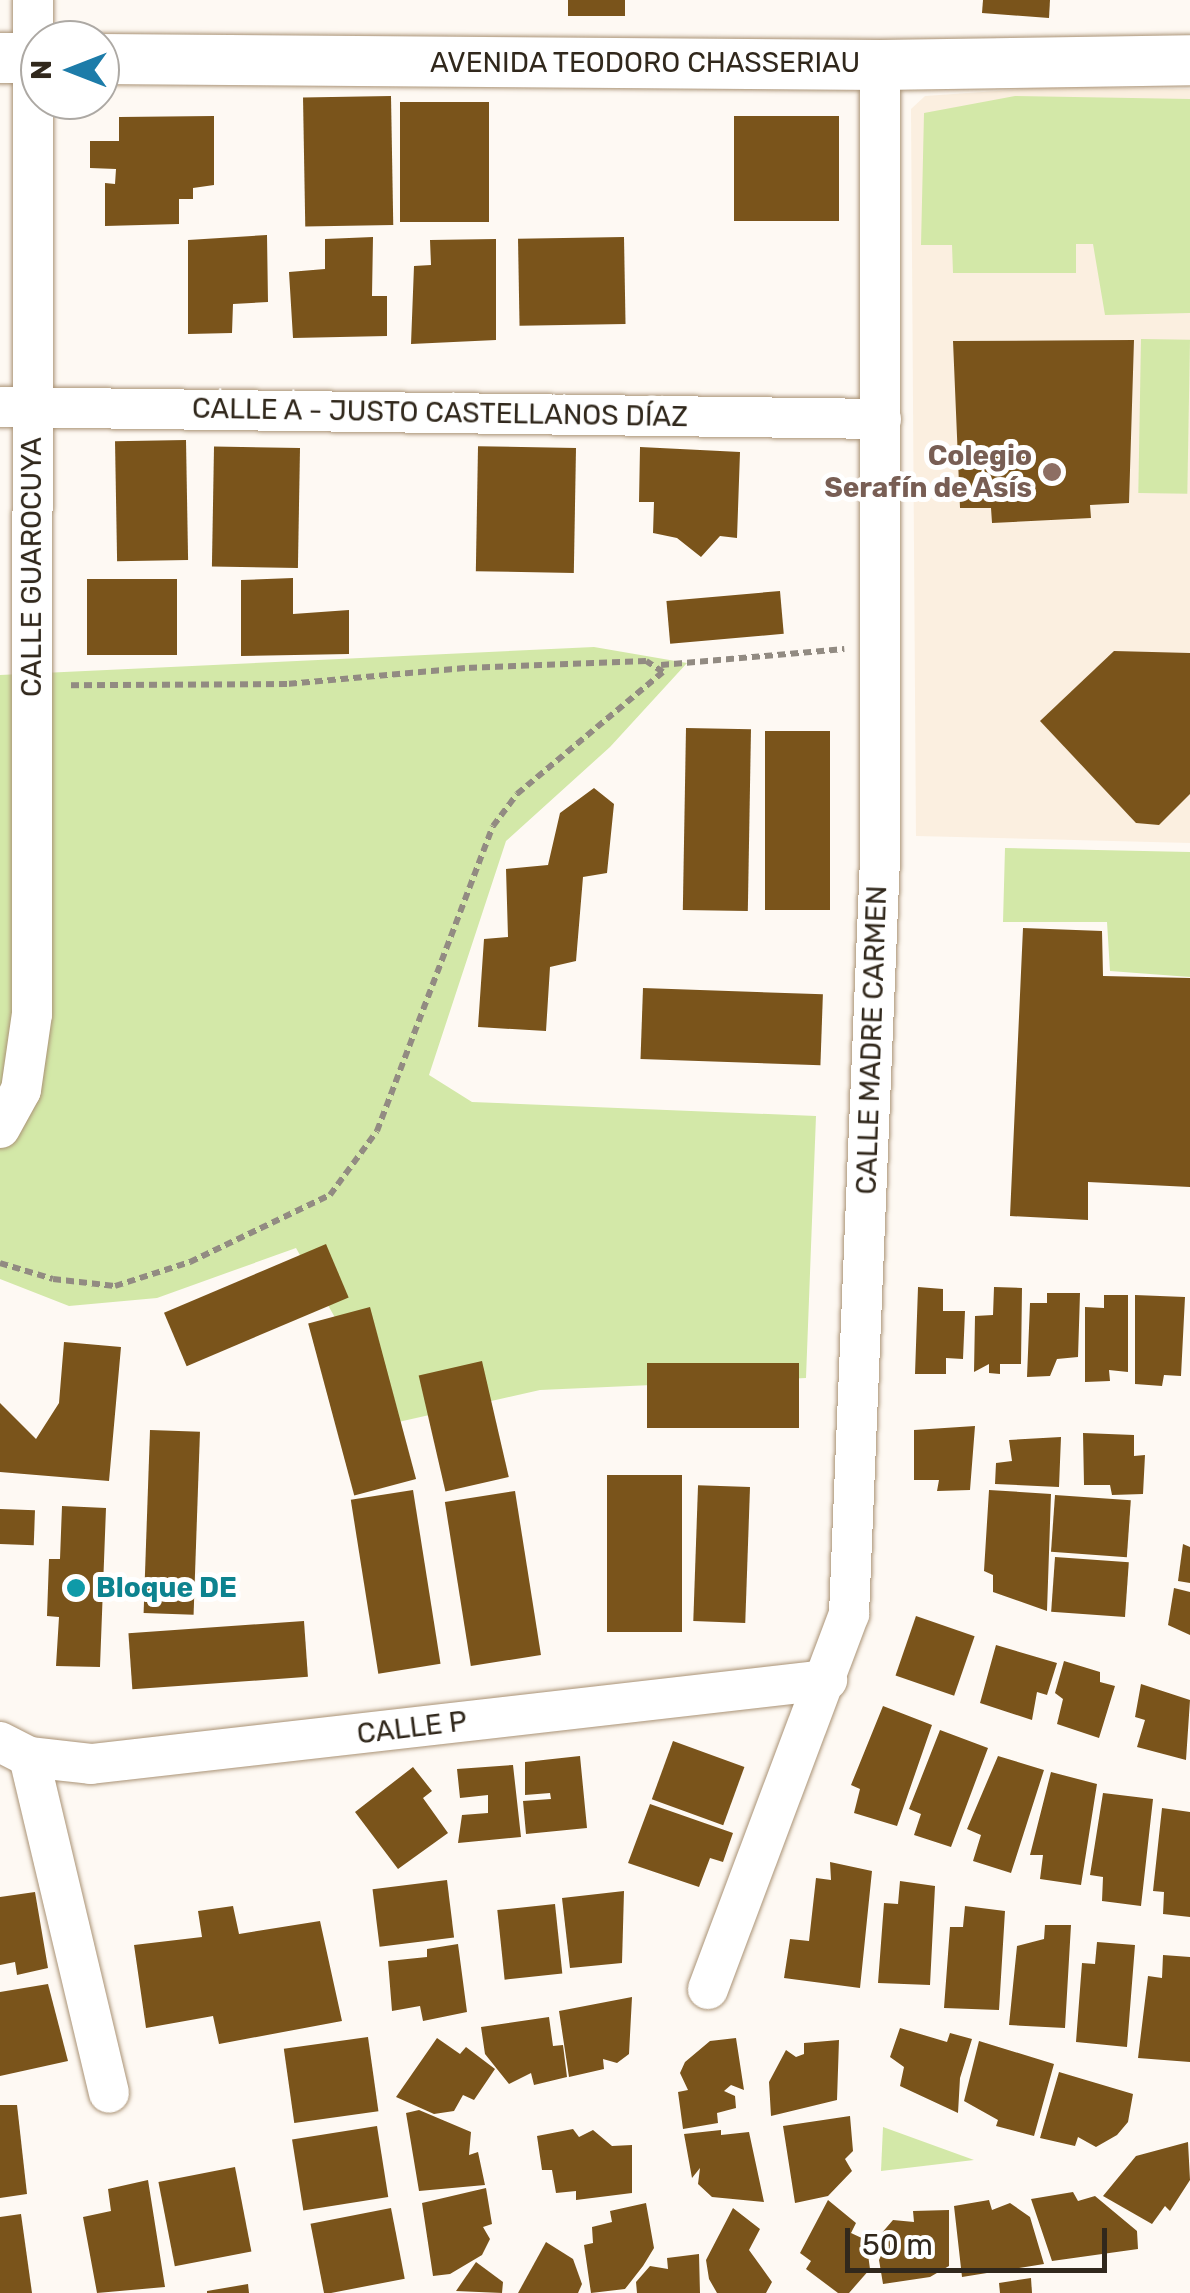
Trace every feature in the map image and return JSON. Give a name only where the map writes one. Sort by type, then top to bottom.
[{"type":"street","name":"AVENIDA TEODORO CHASSERIAU","points":[[120,58],[880,65],[1190,60]]},
{"type":"street","name":"CALLE MADRE CARMEN","points":[[708,1989],[827,1680],[850,1600],[880,858],[880,65]]},
{"type":"street","name":"CALLE GUAROCUYA","points":[[0,1128],[21,1090],[32,1014],[16,408],[23,120]]},
{"type":"street","name":"CALLE A - JUSTO CASTELLANOS DÍAZ","points":[[16,408],[881,420]]},
{"type":"street","name":"CALLE P","points":[[14,1750],[91,1764],[827,1680]]},
{"type":"street","points":[[14,1750],[110,2093]]},
{"type":"path","points":[[60,685],[288,684],[465,668],[661,665],[880,646]]},
{"type":"path","points":[[0,1263],[53,1279],[115,1286],[190,1262],[330,1195],[377,1130],[493,826],[517,794],[656,684],[661,665]]},
{"type":"shaded area","name":"Colegio Serafín de Asís","points":[[1052,87],[1190,89],[1190,843],[916,836],[911,109],[925,96]]},
{"type":"green space","points":[[1015,96],[1190,99],[1190,313],[1105,315],[1093,244],[1076,244],[1076,273],[953,273],[952,245],[921,245],[924,113]]},
{"type":"green space","points":[[1141,339],[1190,340],[1187,494],[1138,493]]},
{"type":"green space","points":[[594,647],[687,663],[610,747],[506,841],[429,1075],[472,1102],[816,1116],[806,1378],[540,1390],[394,1423],[296,1248],[157,1298],[69,1306],[0,1279],[0,675]]},
{"type":"green space","points":[[1005,848],[1190,852],[1190,977],[1110,971],[1107,922],[1003,922]]},
{"type":"green space","points":[[883,2127],[974,2160],[881,2171]]},
{"type":"building","points":[[568,0],[625,0],[625,16],[568,16]]},
{"type":"building","points":[[983,0],[1050,0],[1049,18],[982,13]]},
{"type":"building","points":[[391,96],[393,225],[305,227],[303,98]]},
{"type":"building","points":[[400,102],[489,102],[489,222],[400,222]]},
{"type":"building","points":[[214,116],[214,185],[193,188],[193,199],[179,199],[179,224],[105,226],[105,183],[115,184],[116,169],[90,168],[90,141],[119,141],[120,117]]},
{"type":"building","points":[[734,116],[839,116],[839,221],[734,221]]},
{"type":"building","points":[[267,235],[268,302],[233,304],[232,333],[188,334],[188,240]]},
{"type":"building","points":[[373,237],[372,296],[387,296],[387,336],[293,338],[289,272],[325,269],[325,239]]},
{"type":"building","points":[[624,237],[626,324],[520,326],[518,239]]},
{"type":"building","points":[[496,239],[496,340],[411,344],[414,266],[431,265],[430,240]]},
{"type":"building","points":[[1134,340],[1129,503],[1090,505],[1091,518],[992,523],[991,508],[960,508],[953,341]]},
{"type":"building","points":[[186,440],[188,560],[117,561],[115,441]]},
{"type":"building","points":[[214,446],[300,448],[298,568],[212,566]]},
{"type":"building","points":[[478,446],[576,448],[574,573],[476,571]]},
{"type":"building","points":[[640,447],[740,452],[737,538],[720,536],[701,557],[677,538],[653,533],[654,502],[639,502]]},
{"type":"building","points":[[293,578],[293,614],[349,610],[349,654],[241,656],[241,580]]},
{"type":"building","points":[[87,579],[177,579],[177,655],[87,655]]},
{"type":"building","points":[[780,591],[784,634],[670,644],[666,601]]},
{"type":"building","points":[[1114,651],[1190,653],[1190,794],[1159,825],[1136,823],[1040,721]]},
{"type":"building","points":[[686,728],[751,729],[748,911],[683,910]]},
{"type":"building","points":[[765,731],[830,731],[830,910],[765,910]]},
{"type":"building","points":[[594,788],[614,804],[607,873],[583,877],[576,961],[550,967],[546,1031],[478,1027],[484,939],[508,937],[506,869],[548,865],[560,813]]},
{"type":"building","points":[[1023,928],[1102,931],[1103,976],[1190,978],[1190,1187],[1088,1182],[1088,1220],[1010,1216]]},
{"type":"building","points":[[643,988],[823,994],[820,1065],[641,1059]]},
{"type":"building","points":[[326,1244],[349,1297],[187,1366],[164,1313]]},
{"type":"building","points":[[918,1287],[943,1289],[943,1311],[965,1311],[963,1359],[946,1358],[946,1374],[915,1374]]},
{"type":"building","points":[[994,1287],[1022,1288],[1021,1364],[1000,1364],[1000,1374],[989,1373],[989,1364],[974,1372],[975,1316],[993,1315]]},
{"type":"building","points":[[1047,1293],[1080,1293],[1078,1357],[1057,1359],[1050,1376],[1027,1377],[1030,1303],[1047,1303]]},
{"type":"building","points":[[1104,1295],[1128,1295],[1128,1372],[1109,1370],[1110,1381],[1085,1382],[1085,1307],[1104,1308]]},
{"type":"building","points":[[1135,1295],[1185,1297],[1181,1376],[1164,1375],[1162,1386],[1135,1384]]},
{"type":"building","points":[[370,1307],[416,1479],[354,1495],[308,1324]]},
{"type":"building","points":[[64,1342],[121,1347],[109,1481],[0,1472],[0,1403],[36,1439],[59,1403]]},
{"type":"building","points":[[482,1361],[509,1477],[445,1492],[419,1376]]},
{"type":"building","points":[[647,1363],[799,1363],[799,1428],[647,1428]]},
{"type":"building","points":[[975,1426],[970,1490],[937,1491],[939,1480],[914,1480],[914,1430]]},
{"type":"building","points":[[150,1430],[200,1432],[194,1615],[144,1613]]},
{"type":"building","points":[[1083,1433],[1134,1435],[1134,1456],[1145,1455],[1143,1494],[1112,1495],[1110,1485],[1084,1485]]},
{"type":"building","points":[[1061,1437],[1059,1487],[995,1484],[996,1463],[1012,1461],[1009,1440]]},
{"type":"building","points":[[607,1475],[682,1475],[682,1632],[607,1632]]},
{"type":"building","points":[[698,1485],[750,1487],[745,1623],[693,1621]]},
{"type":"building","points":[[413,1490],[441,1664],[378,1674],[351,1500]]},
{"type":"building","points":[[989,1490],[1051,1494],[1047,1611],[993,1592],[993,1575],[984,1571]]},
{"type":"building","points":[[515,1491],[541,1655],[471,1666],[445,1502]]},
{"type":"building","points":[[1055,1495],[1131,1500],[1127,1557],[1051,1552]]},
{"type":"building","name":"Bloque DE","points":[[62,1506],[106,1508],[100,1667],[56,1666],[59,1617],[47,1616],[49,1559],[60,1559]]},
{"type":"building","points":[[0,1509],[35,1510],[34,1545],[0,1544]]},
{"type":"building","points":[[1183,1544],[1190,1547],[1190,1583],[1178,1581]]},
{"type":"building","points":[[1055,1557],[1129,1562],[1125,1617],[1051,1612]]},
{"type":"building","points":[[1174,1588],[1190,1592],[1190,1635],[1168,1625]]},
{"type":"building","points":[[916,1616],[975,1636],[954,1696],[895,1676]]},
{"type":"building","points":[[304,1621],[308,1677],[132,1689],[128,1633]]},
{"type":"building","points":[[996,1645],[1057,1663],[1047,1695],[1037,1692],[1032,1720],[980,1703]]},
{"type":"building","points":[[1064,1661],[1100,1672],[1100,1682],[1115,1686],[1099,1738],[1057,1724],[1063,1699],[1055,1693]]},
{"type":"building","points":[[1141,1684],[1190,1700],[1186,1760],[1137,1747],[1145,1720],[1135,1717]]},
{"type":"building","points":[[883,1706],[932,1725],[897,1826],[854,1813],[860,1789],[851,1785]]},
{"type":"building","points":[[940,1730],[988,1748],[951,1847],[914,1835],[921,1814],[909,1809]]},
{"type":"building","points":[[673,1741],[744,1767],[723,1825],[652,1799]]},
{"type":"building","points":[[580,1756],[587,1828],[526,1834],[523,1801],[551,1799],[550,1793],[525,1795],[525,1762]]},
{"type":"building","points":[[998,1756],[1044,1770],[1011,1873],[973,1861],[981,1835],[967,1829]]},
{"type":"building","points":[[513,1765],[521,1837],[458,1843],[462,1815],[488,1813],[488,1795],[460,1798],[457,1769]]},
{"type":"building","points":[[413,1767],[432,1791],[423,1798],[448,1833],[398,1869],[355,1812]]},
{"type":"building","points":[[1051,1772],[1097,1784],[1081,1885],[1040,1879],[1043,1855],[1030,1855]]},
{"type":"building","points":[[1103,1793],[1153,1799],[1141,1906],[1102,1901],[1103,1877],[1090,1875]]},
{"type":"building","points":[[650,1804],[733,1833],[723,1862],[710,1858],[699,1887],[628,1863]]},
{"type":"building","points":[[1162,1808],[1190,1812],[1190,1917],[1163,1914],[1164,1892],[1153,1891]]},
{"type":"building","points":[[830,1862],[872,1871],[860,1988],[784,1978],[790,1939],[809,1941],[816,1878],[831,1880]]},
{"type":"building","points":[[447,1880],[454,1938],[380,1947],[373,1889]]},
{"type":"building","points":[[900,1881],[935,1886],[930,1985],[878,1983],[884,1903],[898,1904]]},
{"type":"building","points":[[624,1891],[622,1963],[570,1968],[562,1898]]},
{"type":"building","points":[[35,1892],[48,1968],[17,1975],[15,1962],[0,1965],[0,1897]]},
{"type":"building","points":[[555,1904],[562,1974],[505,1980],[497,1910]]},
{"type":"building","points":[[233,1906],[239,1934],[320,1921],[342,2021],[219,2044],[213,2016],[146,2028],[134,1945],[202,1937],[198,1911]]},
{"type":"building","points":[[965,1906],[1005,1911],[999,2010],[944,2008],[950,1927],[963,1927]]},
{"type":"building","points":[[1045,1925],[1071,1925],[1065,2028],[1009,2025],[1017,1946],[1044,1939]]},
{"type":"building","points":[[1097,1942],[1135,1945],[1127,2047],[1076,2042],[1082,1963],[1095,1964]]},
{"type":"building","points":[[458,1944],[467,2012],[423,2021],[420,2006],[392,2011],[388,1961],[427,1957],[427,1949]]},
{"type":"building","points":[[1163,1955],[1190,1957],[1190,2062],[1138,2058],[1148,1976],[1162,1978]]},
{"type":"building","points":[[48,1984],[68,2061],[0,2076],[0,1992]]},
{"type":"building","points":[[632,1997],[629,2054],[617,2063],[603,2059],[604,2069],[569,2077],[559,2011]]},
{"type":"building","points":[[549,2017],[553,2046],[563,2045],[567,2077],[534,2085],[531,2073],[509,2084],[485,2054],[481,2027]]},
{"type":"building","points":[[900,2028],[947,2042],[950,2033],[972,2039],[960,2078],[958,2113],[900,2086],[904,2067],[890,2057]]},
{"type":"building","points":[[368,2037],[378,2111],[294,2123],[284,2049]]},
{"type":"building","points":[[437,2038],[460,2054],[466,2047],[495,2069],[474,2100],[463,2095],[454,2111],[434,2114],[396,2097]]},
{"type":"building","points":[[736,2038],[744,2090],[731,2085],[724,2091],[735,2096],[736,2108],[717,2113],[718,2123],[683,2129],[678,2092],[688,2090],[680,2073],[685,2062],[710,2041]]},
{"type":"building","points":[[839,2040],[837,2100],[771,2116],[769,2082],[786,2050],[796,2057],[804,2054],[804,2043]]},
{"type":"building","points":[[979,2041],[1054,2064],[1034,2136],[996,2126],[998,2120],[964,2101]]},
{"type":"building","points":[[1059,2072],[1133,2094],[1128,2122],[1117,2135],[1096,2147],[1078,2137],[1075,2146],[1040,2138]]},
{"type":"building","points":[[0,2105],[17,2105],[27,2194],[0,2198]]},
{"type":"building","points":[[419,2110],[471,2132],[469,2155],[478,2152],[485,2185],[419,2191],[406,2113]]},
{"type":"building","points":[[850,2116],[853,2151],[845,2159],[852,2171],[828,2196],[795,2203],[783,2126]]},
{"type":"building","points":[[377,2126],[388,2197],[303,2211],[292,2139]]},
{"type":"building","points":[[573,2129],[579,2137],[593,2130],[612,2146],[632,2145],[632,2193],[576,2200],[576,2191],[556,2193],[552,2170],[542,2170],[537,2136]]},
{"type":"building","points":[[721,2130],[721,2135],[749,2132],[764,2202],[712,2197],[698,2184],[700,2168],[692,2178],[684,2134]]},
{"type":"building","points":[[1188,2142],[1190,2180],[1170,2211],[1165,2206],[1152,2224],[1103,2196],[1136,2156]]},
{"type":"building","points":[[235,2167],[251,2251],[175,2266],[158,2182]]},
{"type":"building","points":[[148,2180],[165,2287],[97,2293],[83,2217],[111,2211],[108,2189]]},
{"type":"building","points":[[486,2188],[492,2224],[483,2227],[490,2239],[482,2255],[450,2274],[433,2276],[422,2203]]},
{"type":"building","points":[[1073,2192],[1078,2201],[1095,2196],[1137,2231],[1138,2249],[1052,2261],[1031,2199]]},
{"type":"building","points":[[828,2200],[856,2223],[851,2233],[866,2240],[870,2269],[849,2293],[838,2293],[806,2269],[811,2261],[800,2253]]},
{"type":"building","points":[[989,2200],[992,2210],[1010,2203],[1030,2217],[1044,2264],[962,2277],[954,2206]]},
{"type":"building","points":[[646,2203],[654,2248],[643,2266],[625,2289],[591,2293],[584,2245],[593,2243],[592,2227],[612,2222],[610,2211]]},
{"type":"building","points":[[391,2208],[405,2279],[324,2293],[311,2224]]},
{"type":"building","points":[[733,2208],[760,2229],[749,2250],[772,2282],[766,2293],[717,2293],[709,2279],[706,2260]]},
{"type":"building","points":[[949,2210],[949,2266],[930,2277],[883,2284],[879,2260],[886,2245],[880,2235],[893,2220],[914,2222],[913,2211]]},
{"type":"building","points":[[21,2214],[32,2293],[0,2293],[0,2217]]},
{"type":"building","points":[[546,2242],[573,2259],[582,2284],[578,2293],[518,2293]]},
{"type":"building","points":[[699,2254],[700,2293],[637,2293],[636,2282],[650,2266],[668,2269],[667,2258]]},
{"type":"building","points":[[476,2262],[503,2282],[502,2293],[456,2291]]},
{"type":"building","points":[[1031,2278],[1032,2293],[1000,2293],[999,2283]]},
{"type":"building","points":[[248,2284],[249,2293],[207,2293],[207,2291]]},
{"type":"place","name":"Colegio Serafín de Asís","points":[[1052,472]]},
{"type":"place","name":"Bloque DE","points":[[76,1588]]}]
